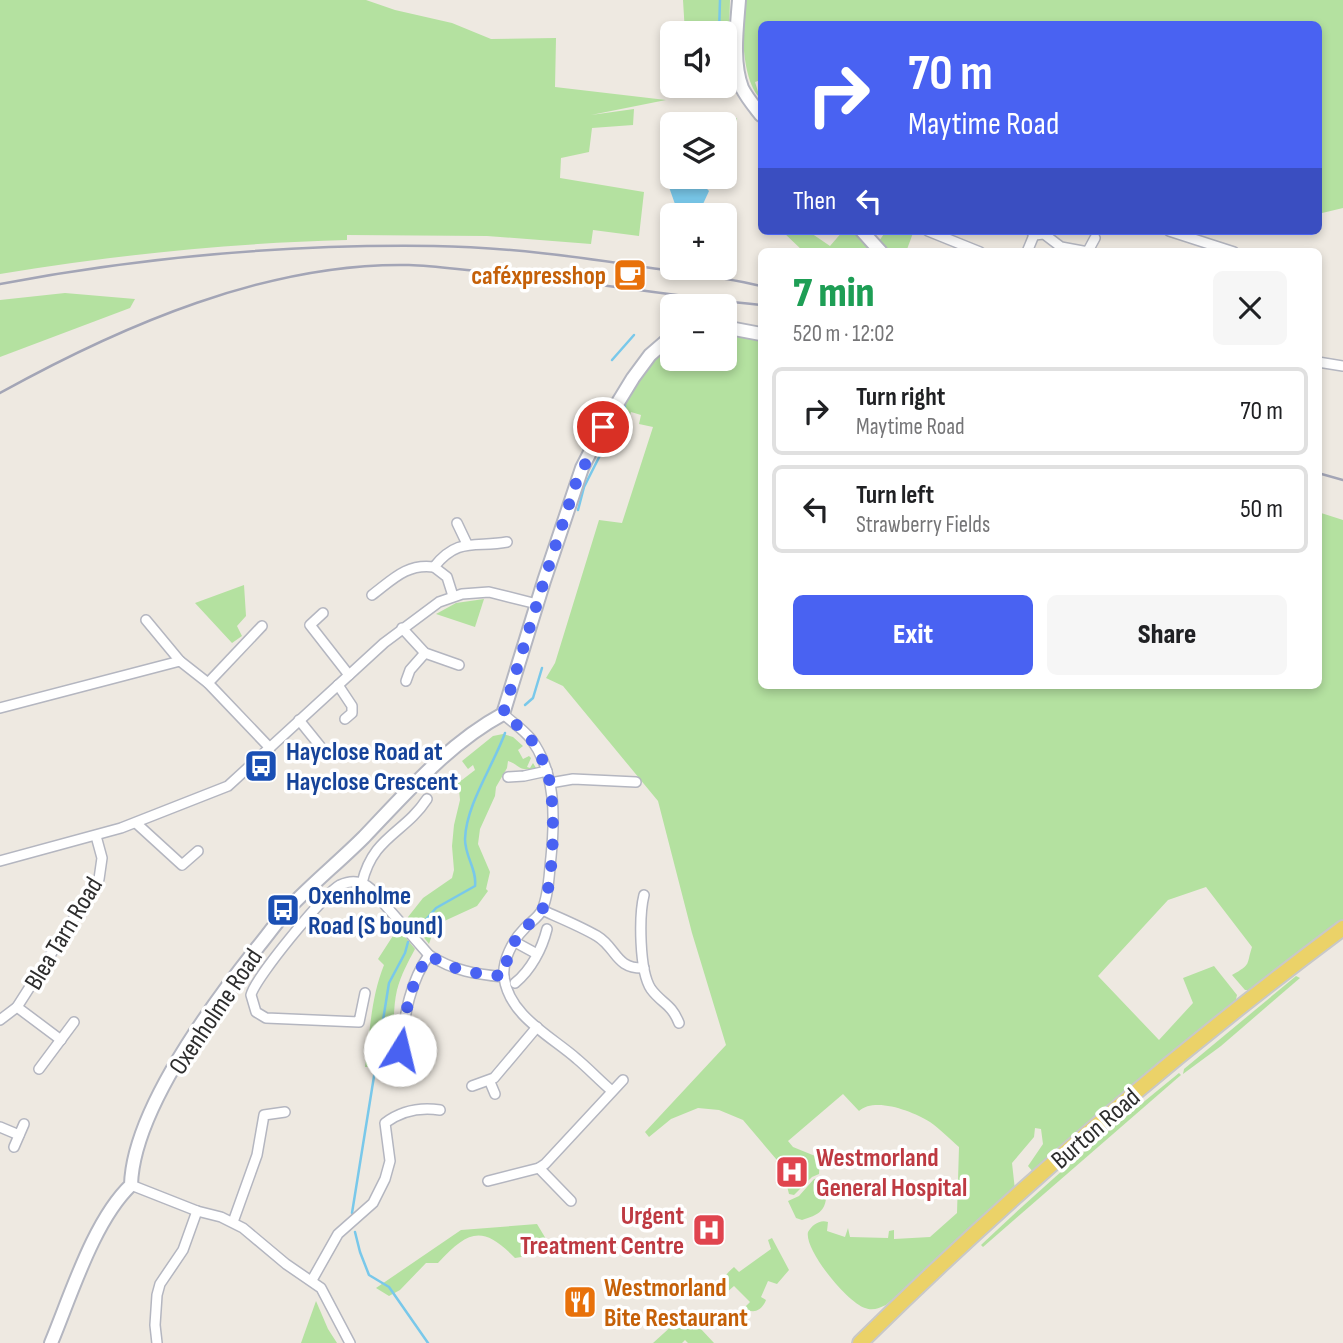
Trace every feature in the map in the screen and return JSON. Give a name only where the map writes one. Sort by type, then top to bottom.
[{"type":"main road","points":[[739,0],[736,40],[739,74],[743,89],[758,111]]},
{"type":"main road","points":[[866,235],[877,248]]},
{"type":"main road","points":[[737,329],[758,333]]},
{"type":"main road","points":[[503,714],[576,483],[593,445],[642,365],[660,348]]},
{"type":"main road","name":"Oxenholme Road","points":[[131,1185],[135,1154],[151,1114],[191,1039],[233,978],[290,908],[420,779],[487,723],[503,714]]},
{"type":"main road","name":"Burton Road","points":[[860,1343],[1027,1187],[1130,1097],[1343,928]]},
{"type":"main road","points":[[51,1343],[103,1222],[115,1201],[131,1185]]},
{"type":"street","points":[[938,235],[970,248]]},
{"type":"street","points":[[1045,235],[1061,247],[1068,248]]},
{"type":"street","points":[[1179,235],[1211,248]]},
{"type":"street","points":[[1090,248],[1095,239]]},
{"type":"street","points":[[1322,363],[1343,366]]},
{"type":"street","points":[[457,523],[467,544]]},
{"type":"street","points":[[434,567],[452,551],[467,544],[491,545],[507,542]]},
{"type":"street","points":[[373,595],[402,572],[423,565],[434,567],[447,577],[453,596]]},
{"type":"street","points":[[0,861],[136,823],[228,786],[402,628],[428,609],[453,596],[489,592],[537,604]]},
{"type":"street","points":[[323,613],[310,625],[349,675]]},
{"type":"street","points":[[146,620],[180,662],[208,683],[270,748]]},
{"type":"street","points":[[208,683],[262,626]]},
{"type":"street","points":[[402,628],[425,653],[459,665]]},
{"type":"street","points":[[406,681],[410,670],[425,653]]},
{"type":"street","points":[[0,708],[180,662]]},
{"type":"street","points":[[338,685],[352,706],[352,713],[345,719]]},
{"type":"street","points":[[503,714],[529,737],[547,771],[550,783],[552,848],[549,880],[542,910],[514,942],[505,962],[504,976],[516,1006],[612,1091]]},
{"type":"street","points":[[299,720],[320,746]]},
{"type":"street","points":[[508,777],[547,771]]},
{"type":"street","points":[[550,783],[573,779],[636,782]]},
{"type":"street","points":[[362,883],[366,866],[379,845],[413,818],[427,799]]},
{"type":"street","points":[[136,823],[182,865],[198,850]]},
{"type":"street","name":"Blea Tarn Road","points":[[0,1020],[17,1007],[99,879],[102,858],[96,836]]},
{"type":"street","points":[[365,993],[359,1022],[266,1018],[256,1012],[251,995],[257,982],[300,926],[337,887],[348,883],[362,883],[380,897],[429,955],[464,972],[504,976]]},
{"type":"street","points":[[644,895],[641,911],[645,968],[651,988],[672,1008],[679,1023]]},
{"type":"street","points":[[542,910],[600,938],[624,964],[645,968]]},
{"type":"street","points":[[515,983],[537,954],[547,929]]},
{"type":"street","points":[[514,942],[537,954]]},
{"type":"street","points":[[400,1050],[407,1006],[418,971],[429,955]]},
{"type":"street","points":[[17,1007],[61,1040]]},
{"type":"street","points":[[39,1069],[74,1022]]},
{"type":"street","points":[[472,1086],[490,1082],[537,1027]]},
{"type":"street","points":[[488,1181],[539,1168],[623,1080]]},
{"type":"street","points":[[490,1082],[495,1094]]},
{"type":"street","points":[[312,1280],[338,1234],[373,1203],[390,1161],[382,1134],[385,1123],[396,1115],[413,1110],[440,1110]]},
{"type":"street","points":[[233,1222],[257,1155],[264,1115],[285,1112]]},
{"type":"street","points":[[14,1147],[24,1124]]},
{"type":"street","points":[[0,1127],[19,1135]]},
{"type":"street","points":[[539,1168],[571,1201]]},
{"type":"street","points":[[131,1185],[233,1222],[260,1240],[286,1264],[321,1288],[350,1343]]},
{"type":"street","points":[[158,1343],[155,1325],[160,1284],[183,1250],[197,1211]]},
{"type":"green space","points":[[0,0],[366,0],[395,10],[452,23],[491,39],[556,38],[555,87],[666,100],[591,115],[634,109],[633,125],[592,128],[589,152],[561,158],[560,178],[644,192],[639,236],[593,230],[591,244],[487,236],[347,235],[347,240],[173,251],[0,274]]},
{"type":"green space","points":[[683,0],[730,0],[729,21],[684,21]]},
{"type":"green space","points":[[744,0],[1343,0],[1343,208],[1322,213],[1322,21],[758,21],[758,81],[755,82],[758,95],[749,78],[743,37]]},
{"type":"green space","points":[[786,235],[814,235],[830,246],[840,235],[856,235],[868,248],[800,248]]},
{"type":"green space","points":[[883,235],[912,235],[907,248],[886,248],[879,241]]},
{"type":"green space","points":[[65,293],[135,299],[130,308],[0,357],[0,300]]},
{"type":"green space","points":[[737,335],[758,339],[758,689],[1322,689],[1322,513],[1343,520],[1343,921],[1252,990],[1245,990],[1232,975],[1246,966],[1252,947],[1206,887],[1168,900],[1098,976],[1159,1040],[1193,1003],[1183,978],[1214,966],[1237,995],[1235,1004],[1034,1173],[1028,1166],[1043,1144],[1041,1129],[1035,1128],[1034,1137],[1012,1163],[1015,1190],[886,1305],[878,1308],[865,1308],[857,1304],[838,1286],[813,1251],[808,1232],[817,1223],[825,1221],[828,1222],[827,1231],[845,1237],[848,1228],[850,1237],[888,1238],[889,1231],[894,1230],[894,1239],[930,1237],[957,1213],[959,1147],[930,1122],[884,1105],[874,1105],[859,1111],[843,1094],[788,1141],[793,1147],[820,1158],[819,1174],[812,1177],[794,1195],[789,1194],[782,1166],[743,1120],[719,1110],[698,1108],[671,1119],[649,1137],[645,1132],[726,1045],[692,933],[658,801],[563,686],[546,678],[555,663],[599,520],[622,523],[653,427],[639,424],[641,415],[631,412],[628,422],[615,419],[648,363],[660,353],[660,371],[737,371]]},
{"type":"green space","points":[[244,585],[246,616],[237,626],[242,636],[232,643],[195,603]]},
{"type":"green space","points":[[484,599],[475,627],[436,614],[456,603]]},
{"type":"green space","points":[[503,734],[513,737],[523,746],[518,750],[523,759],[529,756],[531,758],[527,767],[530,768],[533,763],[536,768],[522,769],[508,761],[480,829],[478,844],[490,872],[486,889],[488,891],[477,906],[440,923],[434,929],[429,944],[408,917],[423,898],[452,878],[454,825],[460,800],[459,790],[432,792],[462,780],[475,770],[473,765],[468,769],[462,761],[493,736]]},
{"type":"green space","points":[[398,928],[415,949],[397,990],[390,1057],[387,1066],[365,1067],[374,1002],[384,965],[378,959]]},
{"type":"green space","points":[[1296,976],[1300,978],[1221,1046],[1183,1074],[1184,1069]]},
{"type":"green space","points":[[1179,1073],[1181,1075],[983,1247],[981,1245],[1078,1157]]},
{"type":"green space","points":[[826,1177],[819,1180],[818,1196],[826,1198],[821,1210],[802,1220],[796,1218],[788,1201],[799,1196],[814,1179]]},
{"type":"green space","points":[[537,1224],[549,1244],[540,1254],[515,1258],[493,1240],[475,1236],[458,1244],[438,1263],[426,1263],[400,1290],[389,1296],[376,1288],[461,1230]]},
{"type":"green space","points":[[772,1238],[789,1270],[777,1284],[768,1281],[761,1297],[766,1300],[760,1309],[748,1310],[744,1308],[750,1302],[734,1286],[726,1293],[724,1279],[734,1267],[739,1272],[771,1249],[768,1240]]},
{"type":"green space","points":[[316,1301],[328,1329],[337,1343],[301,1343]]},
{"type":"green space","points":[[686,1313],[714,1343],[688,1343],[685,1340],[682,1343],[653,1343]]},
{"type":"water","points":[[670,189],[709,191],[704,203],[675,203]]},
{"type":"waterway","points":[[719,21],[720,0]]},
{"type":"waterway","points":[[612,360],[634,335]]},
{"type":"waterway","points":[[578,510],[584,487],[625,406],[623,404]]},
{"type":"waterway","points":[[525,705],[533,698],[542,668]]},
{"type":"waterway","points":[[418,929],[436,908],[475,886],[465,839],[467,826],[475,799],[505,733]]},
{"type":"waterway","points":[[352,1213],[389,983],[408,942]]},
{"type":"waterway","points":[[355,1232],[369,1275],[389,1287],[428,1343]]},
{"type":"railway","points":[[0,284],[107,266],[216,254],[325,247],[434,246],[570,256],[758,285]]},
{"type":"railway","points":[[0,393],[95,344],[197,303],[303,274],[356,267],[439,267],[758,305]]},
{"type":"railway","points":[[1322,474],[1343,480]]},
{"type":"place","name":"caféxpresshop","points":[[630,275]]},
{"type":"place","name":"Hayclose Road at Hayclose Crescent","points":[[261,766]]},
{"type":"place","name":"Oxenholme Road (S bound)","points":[[283,910]]},
{"type":"place","name":"Westmorland General Hospital","points":[[792,1172]]},
{"type":"place","name":"Urgent Treatment Centre","points":[[709,1230]]},
{"type":"place","name":"Westmorland Bite Restaurant","points":[[580,1302]]},
{"type":"route","points":[[400,1050],[407,1006],[418,971],[429,955],[464,972],[504,976],[505,962],[514,942],[542,910],[549,880],[552,848],[550,783],[541,757],[529,737],[503,714],[576,483],[603,427]]}]
